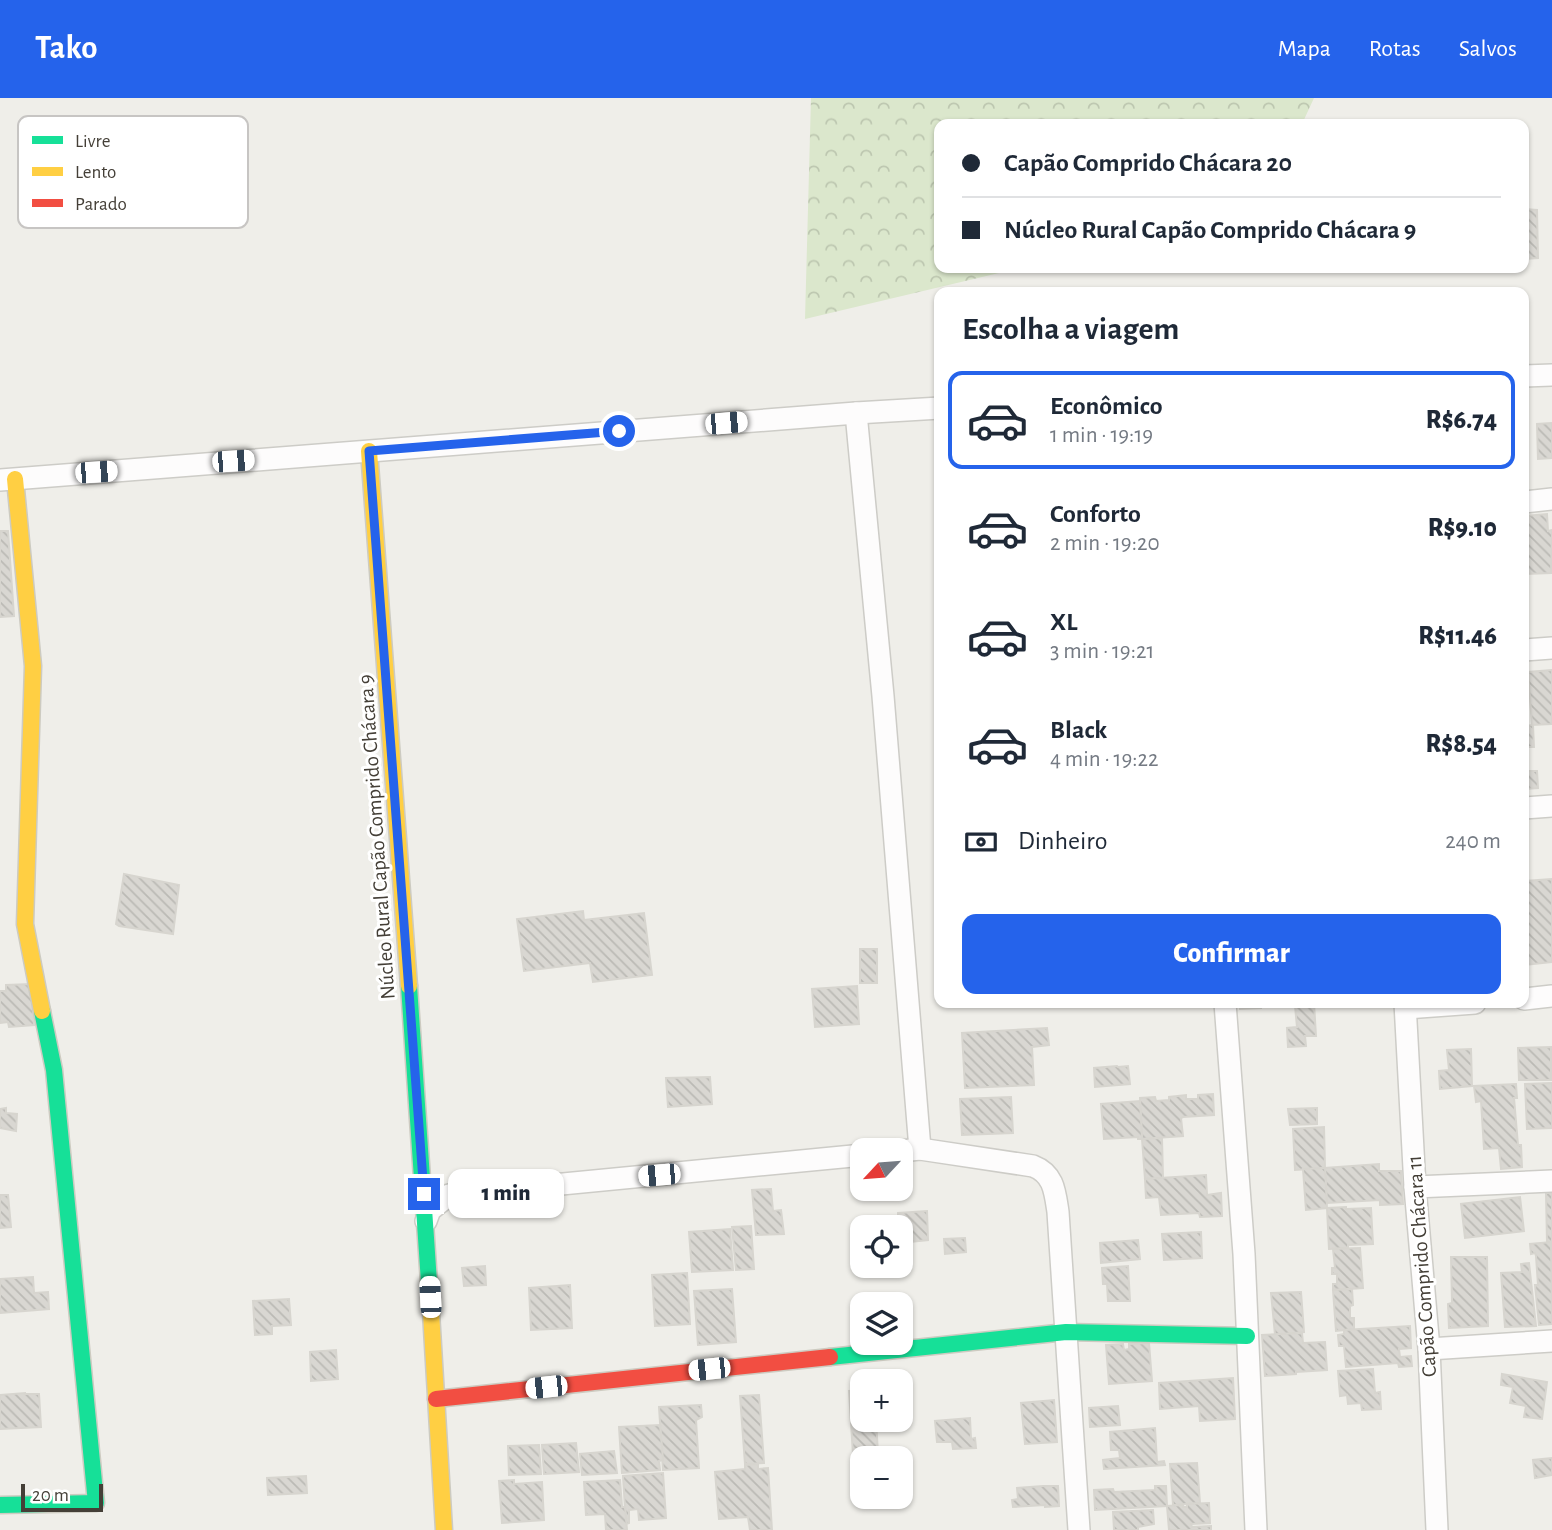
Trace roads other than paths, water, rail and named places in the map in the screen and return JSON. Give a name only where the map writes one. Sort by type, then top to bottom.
[{"type":"street","points":[[1529,376],[1552,375]]},
{"type":"street","points":[[0,1505],[96,1503],[54,1070],[25,924],[33,666],[7,479],[856,412],[934,408]]},
{"type":"street","points":[[856,412],[884,710],[910,1138]]},
{"type":"street","name":"Núcleo Rural Capão Comprido Chácara 9","points":[[369,451],[426,1221],[444,1530]]},
{"type":"street","points":[[1529,501],[1552,499]]},
{"type":"street","points":[[1529,650],[1552,648]]},
{"type":"street","points":[[1529,808],[1552,806]]},
{"type":"street","points":[[1529,998],[1552,996]]},
{"type":"street","points":[[1225,1008],[1244,1254],[1256,1530]]},
{"type":"street","name":"Capão Comprido Chácara 11","points":[[1406,1008],[1415,1187],[1429,1349],[1437,1530]]},
{"type":"street","points":[[914,1150],[1033,1167],[1042,1170],[1051,1180],[1058,1212],[1079,1530]]},
{"type":"street","points":[[426,1221],[430,1210],[449,1195],[850,1156]]},
{"type":"street","points":[[1415,1187],[1552,1181]]},
{"type":"street","points":[[436,1399],[1066,1332],[1247,1336]]},
{"type":"street","points":[[1429,1349],[1552,1341]]}]
